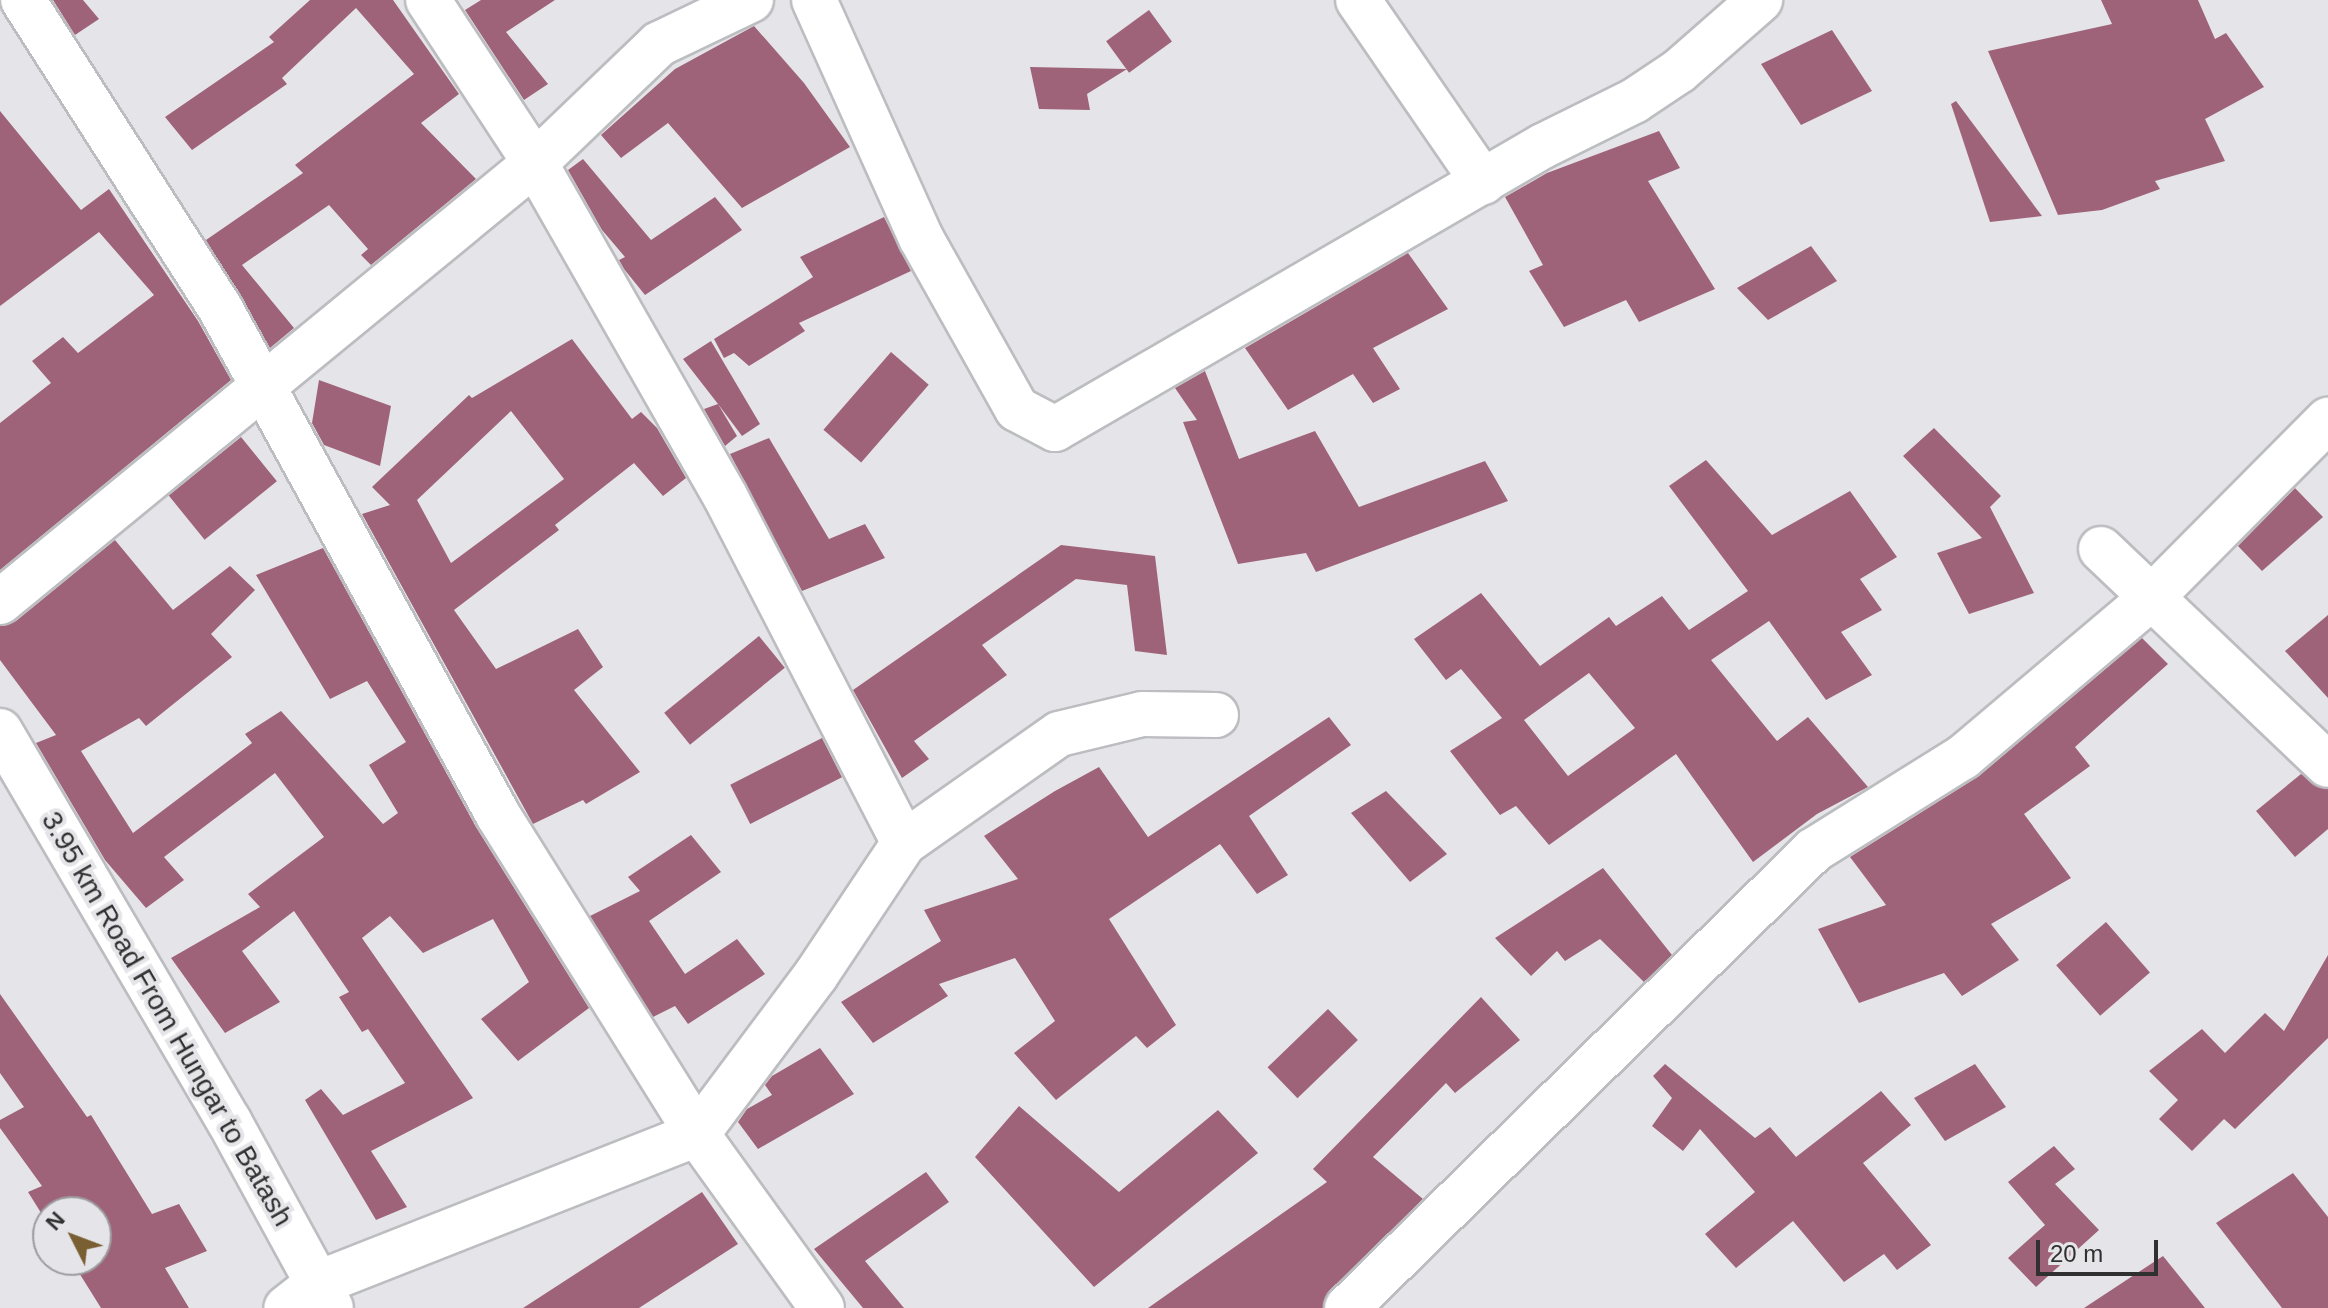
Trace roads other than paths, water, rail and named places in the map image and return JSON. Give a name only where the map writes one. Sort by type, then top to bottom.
[{"type":"street","points":[[23,0],[266,388],[498,815],[697,1134],[822,1308]]},
{"type":"street","points":[[428,0],[535,163],[725,496],[904,843]]},
{"type":"street","points":[[0,602],[266,388],[535,163],[659,44],[751,0]]},
{"type":"street","points":[[814,0],[928,251],[1017,409],[1055,429],[1483,182],[1634,101],[1679,71],[1760,0]]},
{"type":"street","points":[[1358,0],[1483,182]]},
{"type":"street","points":[[1347,1308],[1814,850],[1963,757],[2152,597],[2328,420]]},
{"type":"street","points":[[2101,549],[2328,765]]},
{"type":"street","points":[[311,1300],[697,1134],[816,975],[904,843],[1059,734],[1142,714],[1216,715]]},
{"type":"street","name":"3.95 km Road From Hungar to Batash","points":[[0,731],[12,773],[311,1300]]}]
